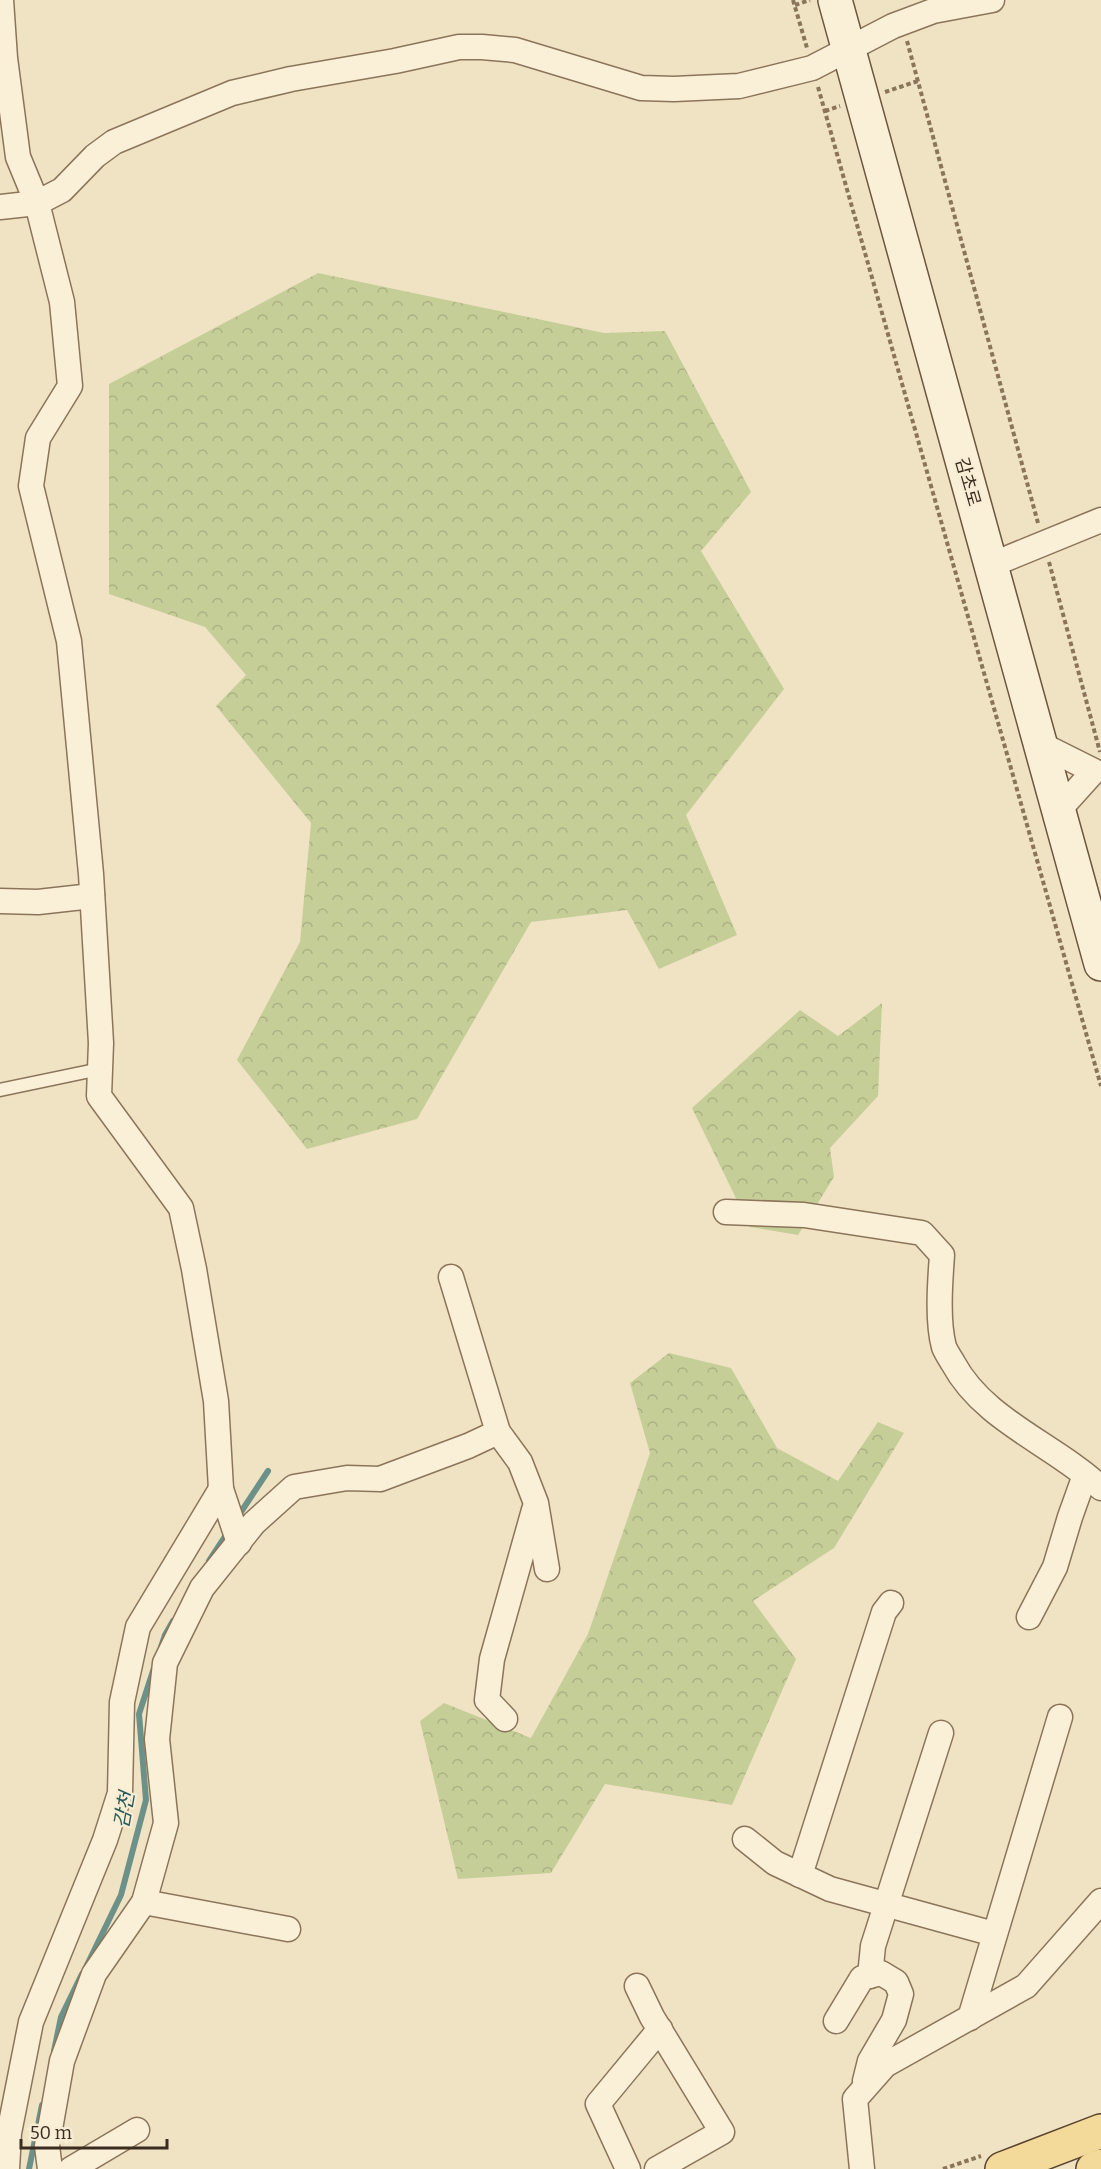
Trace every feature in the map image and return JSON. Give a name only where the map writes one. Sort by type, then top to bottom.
[{"type":"main road","name":"감초로","points":[[835,0],[1101,964]]},
{"type":"main road","points":[[1002,2169],[1101,2131]]},
{"type":"main road","points":[[1093,2169],[1101,2166]]},
{"type":"street","points":[[1,0],[5,58],[18,157],[37,203],[63,302],[70,386],[38,438],[31,486],[69,641],[92,896],[101,1044],[99,1096],[181,1208],[194,1269],[216,1401],[224,1497],[238,1541]]},
{"type":"street","points":[[0,207],[37,203],[62,190],[94,156],[114,142],[232,93],[291,79],[459,47],[515,50],[641,88],[739,86],[812,68],[902,23],[933,11],[992,0]]},
{"type":"street","points":[[991,565],[1101,520]]},
{"type":"street","points":[[1040,744],[1099,764],[1058,811]]},
{"type":"street","points":[[0,902],[38,902],[92,896]]},
{"type":"street","points":[[726,1212],[804,1215],[922,1233],[942,1256],[939,1296],[945,1347],[963,1381],[995,1413],[1043,1444],[1093,1482],[1055,1567],[1029,1617]]},
{"type":"street","points":[[451,1277],[498,1432],[520,1462],[536,1503],[547,1569]]},
{"type":"street","points":[[50,2169],[47,2146],[62,2061],[94,1974],[144,1902],[166,1822],[157,1740],[165,1663],[202,1588],[238,1541],[294,1487],[347,1478],[380,1479],[468,1446],[498,1432]]},
{"type":"street","points":[[7,2169],[9,2133],[31,2022],[101,1850],[120,1793],[122,1702],[138,1628],[224,1497]]},
{"type":"street","points":[[505,1719],[487,1700],[492,1659],[536,1503]]},
{"type":"street","points":[[800,1875],[884,1612],[891,1603]]},
{"type":"street","points":[[970,2018],[1060,1717]]},
{"type":"street","points":[[870,1976],[873,1946],[941,1733]]},
{"type":"street","points":[[745,1839],[775,1863],[830,1889],[994,1934]]},
{"type":"street","points":[[862,2169],[855,2099],[885,2065],[1026,1986],[1101,1901]]},
{"type":"street","points":[[144,1902],[288,1929]]},
{"type":"street","points":[[836,2021],[862,1978],[881,1973],[896,1982],[901,1994],[894,2020],[870,2061],[864,2089]]},
{"type":"street","points":[[637,1986],[660,2030],[722,2132],[657,2169]]},
{"type":"street","points":[[628,2169],[598,2104],[660,2030]]},
{"type":"street","points":[[71,2169],[136,2130]]},
{"type":"lane","points":[[0,1090],[100,1069]]},
{"type":"path","points":[[810,0],[794,3],[1101,1086]]},
{"type":"path","points":[[902,23],[1043,542],[1099,764]]},
{"type":"green space","points":[[318,273],[604,333],[665,331],[751,492],[701,551],[784,689],[686,815],[737,935],[659,969],[627,910],[531,922],[417,1119],[307,1149],[237,1060],[300,942],[311,823],[216,706],[246,675],[205,627],[109,594],[109,384]]},
{"type":"green space","points":[[882,1003],[878,1096],[830,1148],[834,1177],[798,1235],[750,1227],[692,1108],[800,1010],[838,1036]]},
{"type":"green space","points":[[669,1353],[731,1368],[777,1448],[838,1481],[878,1422],[904,1433],[834,1548],[753,1601],[796,1659],[732,1805],[605,1784],[551,1873],[458,1879],[420,1721],[444,1703],[531,1738],[588,1634],[650,1453],[630,1383]]},
{"type":"waterway","name":"감천","points":[[237,1518],[268,1471]]},
{"type":"waterway","name":"감천","points":[[209,1561],[228,1532]]},
{"type":"waterway","name":"감천","points":[[161,1647],[173,1621]]},
{"type":"waterway","name":"감천","points":[[87,1965],[121,1895],[146,1800],[139,1714],[154,1668]]},
{"type":"waterway","name":"감천","points":[[54,2051],[61,2017],[82,1974]]},
{"type":"waterway","name":"감천","points":[[29,2169],[42,2105]]}]
